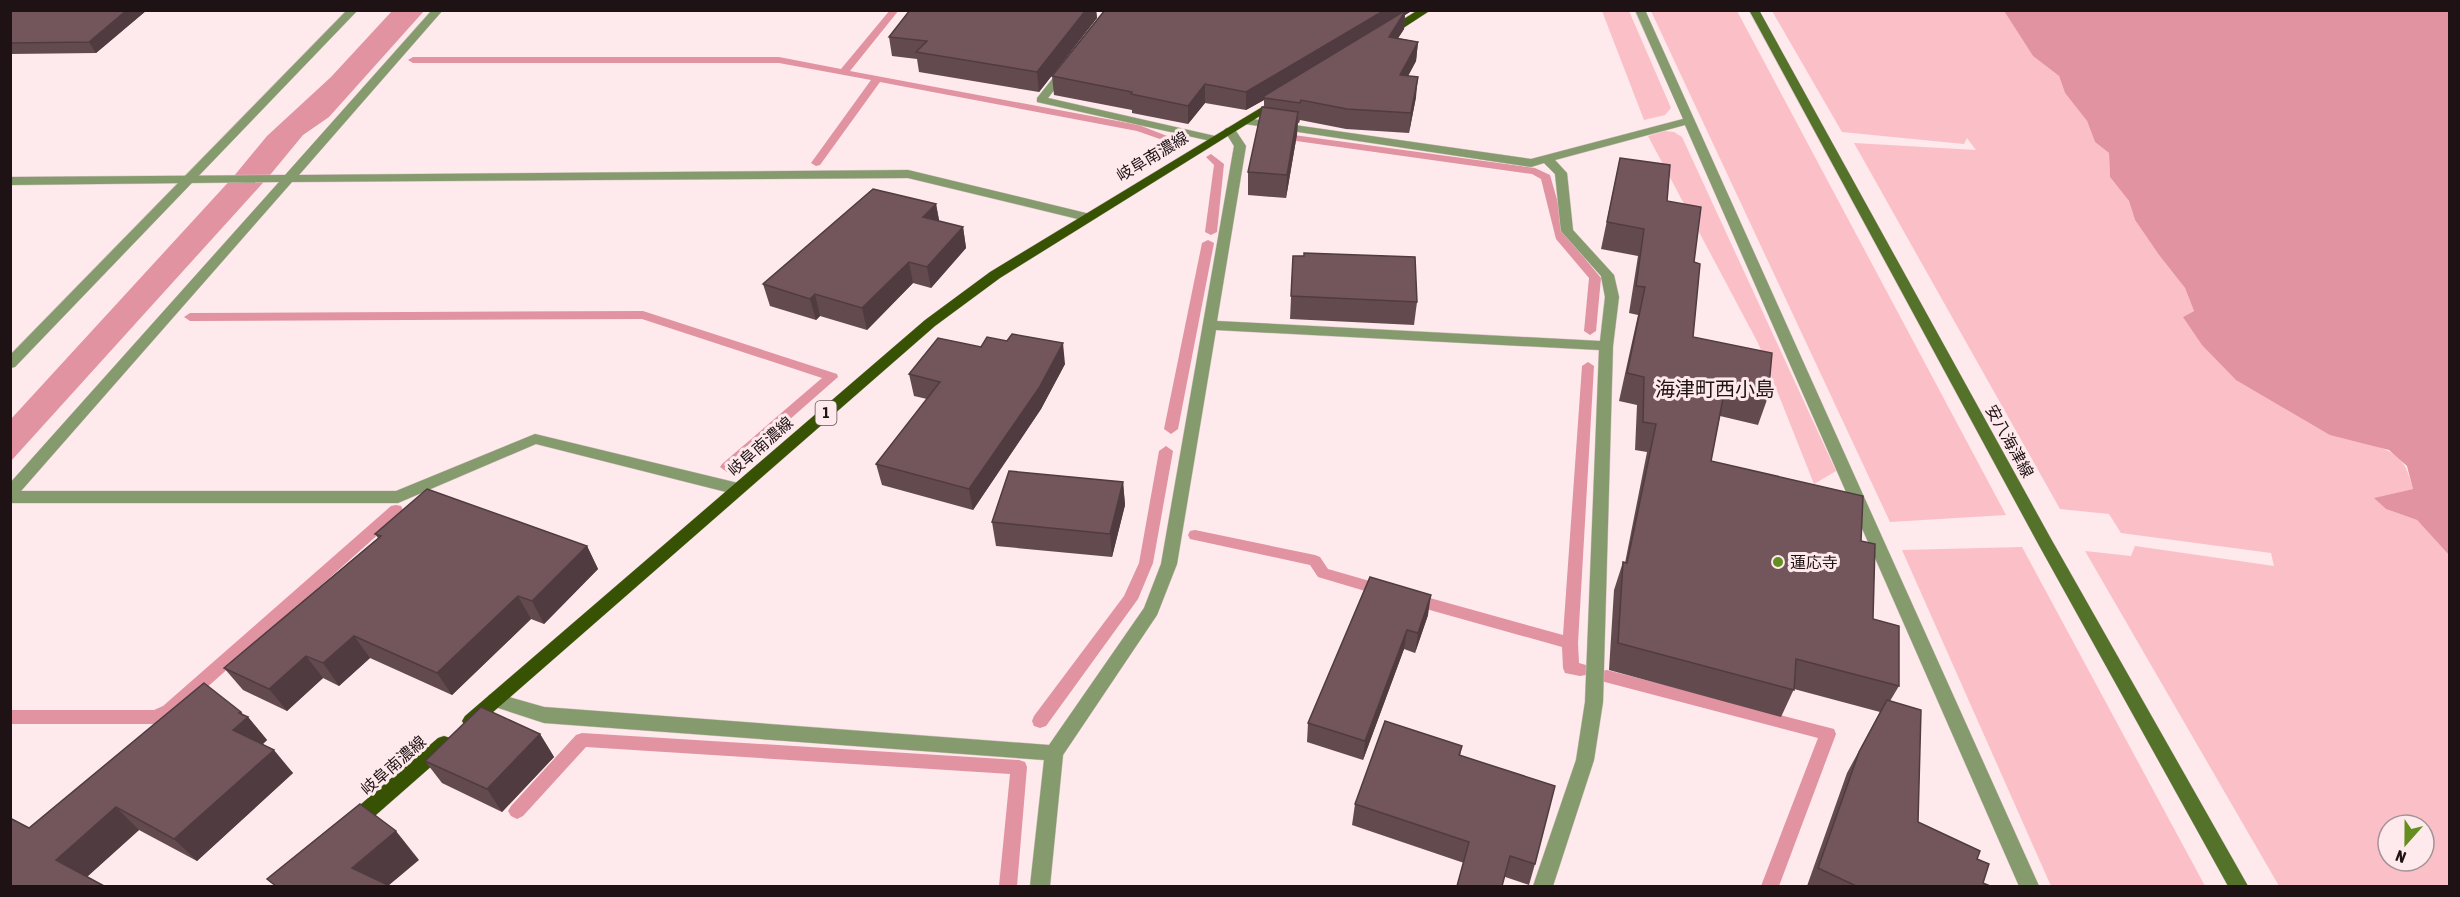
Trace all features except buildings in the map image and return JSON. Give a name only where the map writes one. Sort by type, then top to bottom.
[{"type":"main road","points":[[1370,44],[1426,10]]},
{"type":"main road","name":"安八海津線","points":[[1754,10],[2044,540],[2238,886]]},
{"type":"main road","name":"岐阜南濃線","points":[[342,832],[930,323],[995,275],[1293,91]]},
{"type":"street","points":[[10,364],[353,10]]},
{"type":"street","points":[[10,496],[438,10]]},
{"type":"street","points":[[1640,10],[2030,886]]},
{"type":"street","points":[[1076,56],[1041,100],[1215,139]]},
{"type":"street","points":[[1245,121],[1531,163],[1690,120]]},
{"type":"street","points":[[1040,886],[1054,753],[1151,610],[1169,564],[1240,146],[1230,130]]},
{"type":"street","points":[[1543,886],[1585,760],[1594,702],[1606,346],[1612,297],[1607,275],[1567,231],[1561,173],[1547,159]]},
{"type":"street","points":[[10,181],[908,174],[1086,217]]},
{"type":"street","points":[[1210,325],[1606,346]]},
{"type":"street","points":[[10,496],[398,497],[535,439],[738,489]]},
{"type":"street","points":[[495,700],[544,715],[1054,753]]},
{"type":"shaded area","points":[[392,11],[424,11],[329,117],[303,135],[270,175],[11,461],[11,419],[234,176],[267,136],[331,77]]},
{"type":"shaded area","points":[[1602,11],[1629,11],[1671,108],[1665,115],[1644,120]]},
{"type":"shaded area","points":[[1651,11],[1737,11],[2006,515],[1890,522]]},
{"type":"shaded area","points":[[1772,11],[2004,11],[2033,56],[2059,76],[2065,93],[2087,121],[2095,142],[2109,153],[2110,177],[2129,201],[2135,220],[2185,288],[2194,311],[2183,317],[2364,442],[2392,453],[2402,462],[2413,489],[2375,498],[2386,509],[2417,520],[2449,555],[2449,886],[2279,886],[2085,551],[2131,556],[2135,546],[2274,566],[2271,553],[2121,533],[2109,514],[2060,509],[1854,143],[1976,150],[1967,138],[1964,144],[1842,132]]},
{"type":"shaded area","points":[[2004,11],[2449,11],[2449,555],[2417,520],[2386,509],[2374,498],[2413,489],[2407,466],[2389,450],[2330,435],[2236,380],[2202,345],[2183,317],[2194,311],[2185,288],[2135,220],[2129,201],[2110,177],[2109,153],[2095,142],[2087,121],[2065,93],[2059,76],[2033,56]]},
{"type":"shaded area","points":[[1665,131],[1674,132],[1682,137],[1836,471],[1814,484],[1758,343],[1648,136]]},
{"type":"shaded area","points":[[2022,547],[2205,886],[2051,886],[1902,550]]},
{"type":"waterway","points":[[844,72],[895,10]]},
{"type":"waterway","points":[[413,60],[779,60],[878,79]]},
{"type":"waterway","points":[[816,163],[878,79]]},
{"type":"waterway","points":[[878,79],[1139,128],[1180,143]]},
{"type":"waterway","points":[[1279,136],[1535,171],[1546,177],[1562,239],[1595,278],[1590,331]]},
{"type":"waterway","points":[[1211,157],[1219,164],[1211,232]]},
{"type":"waterway","points":[[1171,429],[1208,243]]},
{"type":"waterway","points":[[190,317],[643,315],[832,377],[727,467]]},
{"type":"waterway","points":[[1570,643],[1588,366]]},
{"type":"waterway","points":[[1040,721],[1130,599],[1146,563],[1166,451]]},
{"type":"waterway","points":[[10,717],[155,717],[169,711],[396,510]]},
{"type":"waterway","points":[[1195,535],[1315,561],[1323,573],[1382,590]]},
{"type":"waterway","points":[[1412,599],[1570,643]]},
{"type":"waterway","points":[[1570,643],[1571,668],[1580,670]]},
{"type":"waterway","points":[[1607,676],[1828,734],[1770,886]]},
{"type":"waterway","points":[[517,811],[582,740],[1019,767],[1008,886]]},
{"type":"place","name":"蓮応寺","points":[[1778,562]]},
{"type":"district","name":"海津町西小島","points":[[1715,389]]}]
